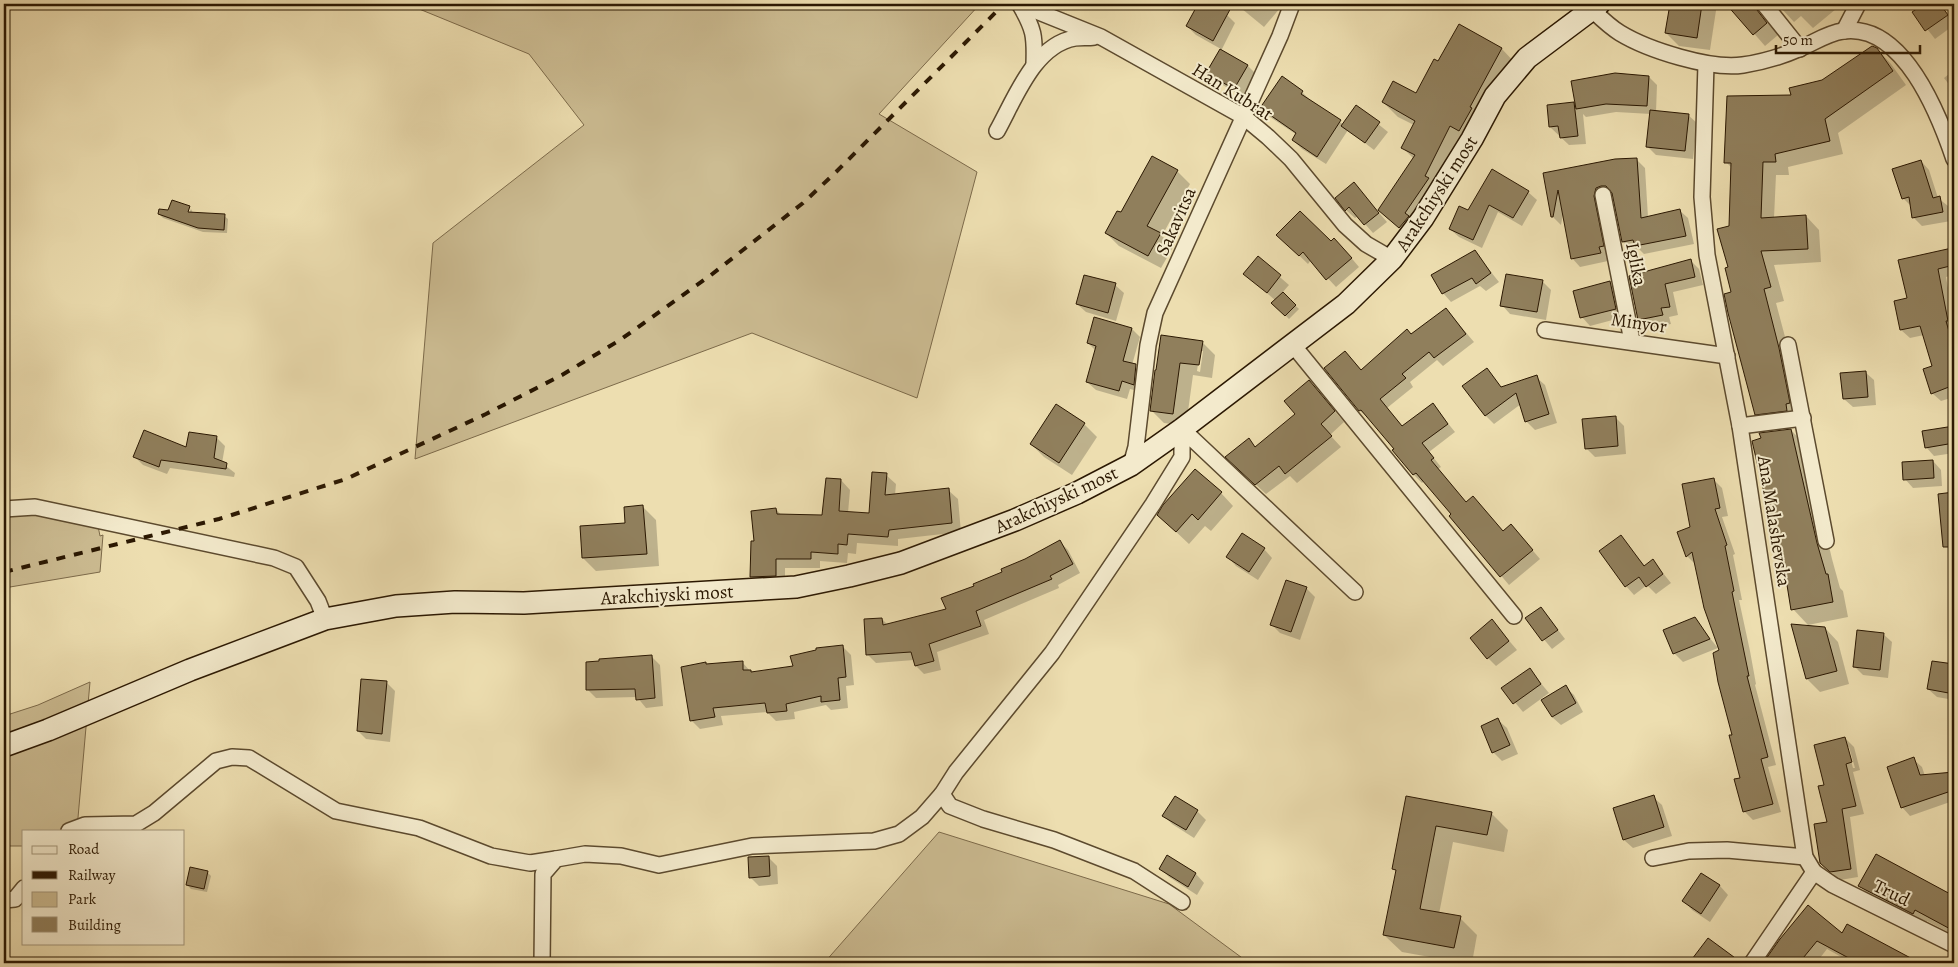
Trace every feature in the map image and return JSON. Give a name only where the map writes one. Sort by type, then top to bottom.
[{"type":"main road","name":"Arakchiyski most","points":[[4,746],[48,730],[190,670],[325,619],[396,606],[524,602],[796,587],[901,563],[1015,520],[1077,493],[1131,465],[1182,429],[1346,304],[1392,259],[1423,218],[1472,139],[1495,96],[1527,58],[1592,5]]},
{"type":"street","name":"Han Kubrat","points":[[1019,4],[1101,37],[1244,117],[1291,159],[1346,225],[1366,244],[1392,259]]},
{"type":"street","points":[[1019,4],[1032,25],[1035,41],[1034,64]]},
{"type":"street","name":"Sakavitsa","points":[[1131,465],[1136,448],[1148,345],[1155,313],[1280,36],[1292,4]]},
{"type":"street","points":[[1764,4],[1800,49]]},
{"type":"street","points":[[1844,31],[1858,4]]},
{"type":"street","points":[[1592,5],[1609,25],[1635,41],[1706,64],[1741,65],[1764,61],[1844,31],[1857,31],[1871,35],[1884,42],[1904,59],[1924,86],[1954,159]]},
{"type":"street","points":[[997,131],[1034,64],[1052,47],[1074,38],[1101,37]]},
{"type":"street","name":"Ana Malashevska","points":[[1706,64],[1702,197],[1707,255],[1740,426],[1805,857],[1814,872]]},
{"type":"street","name":"Iglika","points":[[1603,195],[1632,341]]},
{"type":"street","name":"Minyor","points":[[1545,330],[1727,356]]},
{"type":"street","points":[[1293,345],[1514,616]]},
{"type":"street","points":[[1788,345],[1826,541]]},
{"type":"street","points":[[1740,426],[1802,418]]},
{"type":"street","points":[[1182,429],[1355,592]]},
{"type":"street","points":[[72,830],[85,825],[136,824],[154,813],[216,761],[232,757],[249,758],[336,811],[419,828],[491,856],[530,864],[585,854],[621,856],[659,865],[752,846],[874,841],[899,834],[922,817],[942,794],[956,772],[1052,654],[1182,458],[1182,429]]},
{"type":"street","points":[[4,509],[35,507],[274,558],[296,567],[314,595],[325,619]]},
{"type":"street","points":[[942,794],[950,806],[983,819],[1054,840],[1134,871],[1182,902]]},
{"type":"street","points":[[1653,858],[1689,851],[1727,850],[1805,857]]},
{"type":"street","points":[[542,963],[543,874],[556,859]]},
{"type":"street","points":[[1752,963],[1814,872]]},
{"type":"street","name":"Trud","points":[[1814,872],[1833,885],[1954,945]]},
{"type":"street","points":[[4,900],[15,899],[22,890]]},
{"type":"green space","points":[[407,4],[980,4],[879,114],[977,172],[917,398],[752,333],[415,459],[433,243],[584,125],[529,54]]},
{"type":"green space","points":[[4,508],[97,521],[100,536],[103,535],[100,572],[4,588]]},
{"type":"green space","points":[[90,682],[77,829],[22,830],[22,846],[4,846],[4,716],[38,705]]},
{"type":"green space","points":[[939,832],[1169,904],[1249,963],[824,963]]},
{"type":"building","points":[[1198,4],[1233,4],[1213,41],[1186,26]]},
{"type":"building","points":[[1670,4],[1702,4],[1697,38],[1665,33]]},
{"type":"building","points":[[1726,4],[1755,4],[1757,10],[1767,23],[1753,35]]},
{"type":"building","points":[[1924,4],[1940,4],[1948,15],[1925,31],[1912,12]]},
{"type":"building","points":[[1459,24],[1502,48],[1459,131],[1450,126],[1425,176],[1429,178],[1405,213],[1409,216],[1399,228],[1378,210],[1415,155],[1401,148],[1415,121],[1382,102],[1393,81],[1416,93],[1434,59],[1438,61]]},
{"type":"building","points":[[1872,46],[1877,48],[1893,71],[1825,119],[1830,141],[1775,154],[1776,162],[1763,162],[1761,218],[1806,215],[1808,249],[1761,251],[1771,287],[1764,289],[1779,348],[1790,403],[1786,404],[1787,411],[1755,415],[1724,294],[1731,292],[1725,268],[1728,267],[1717,229],[1729,226],[1731,163],[1724,163],[1727,96],[1791,95],[1789,88],[1822,80]]},
{"type":"building","points":[[1220,49],[1248,65],[1234,89],[1206,73]]},
{"type":"building","points":[[1615,73],[1649,76],[1647,106],[1606,104],[1576,109],[1571,81]]},
{"type":"building","points":[[1282,76],[1303,91],[1301,94],[1341,120],[1317,157],[1292,140],[1296,133],[1260,108]]},
{"type":"building","points":[[1574,102],[1578,136],[1560,138],[1558,126],[1549,127],[1547,105]]},
{"type":"building","points":[[1356,105],[1380,122],[1365,143],[1341,126]]},
{"type":"building","points":[[1650,110],[1689,114],[1685,151],[1646,147]]},
{"type":"building","points":[[1152,156],[1178,170],[1147,226],[1161,233],[1148,256],[1105,233],[1117,211],[1121,212]]},
{"type":"building","points":[[1637,158],[1641,218],[1680,209],[1686,236],[1635,246],[1633,240],[1622,242],[1612,193],[1606,186],[1601,186],[1596,188],[1594,196],[1604,246],[1599,247],[1601,253],[1571,259],[1558,190],[1553,217],[1551,217],[1543,173],[1615,159]]},
{"type":"building","points":[[1921,160],[1933,198],[1940,196],[1943,212],[1912,218],[1909,197],[1902,199],[1892,169]]},
{"type":"building","points":[[1492,169],[1529,191],[1513,218],[1489,205],[1473,240],[1449,229],[1459,206],[1468,210]]},
{"type":"building","points":[[1354,182],[1379,213],[1364,225],[1349,207],[1345,211],[1335,198]]},
{"type":"building","points":[[172,200],[190,206],[188,212],[225,214],[224,230],[198,228],[158,214],[159,209],[168,210]]},
{"type":"building","points":[[1300,211],[1331,241],[1334,238],[1352,258],[1326,280],[1303,252],[1299,256],[1276,235]]},
{"type":"building","points":[[1952,248],[1954,265],[1938,269],[1948,321],[1946,321],[1954,349],[1954,385],[1931,394],[1923,369],[1932,366],[1920,326],[1900,330],[1894,301],[1907,298],[1898,260]]},
{"type":"building","points":[[1475,250],[1491,273],[1476,284],[1472,278],[1442,294],[1431,275]]},
{"type":"building","points":[[1258,256],[1281,275],[1267,293],[1243,274]]},
{"type":"building","points":[[1691,259],[1695,277],[1665,284],[1670,307],[1661,308],[1663,315],[1638,320],[1629,276]]},
{"type":"building","points":[[1506,274],[1543,280],[1537,312],[1500,306]]},
{"type":"building","points":[[1084,275],[1116,283],[1108,313],[1076,304]]},
{"type":"building","points":[[1610,281],[1616,309],[1580,318],[1573,291]]},
{"type":"building","points":[[1283,292],[1296,305],[1285,316],[1271,303]]},
{"type":"building","points":[[1446,308],[1466,334],[1434,358],[1429,352],[1402,374],[1406,378],[1380,399],[1402,426],[1433,403],[1448,424],[1422,443],[1434,458],[1431,460],[1466,502],[1473,496],[1503,531],[1511,524],[1533,550],[1500,577],[1449,516],[1451,514],[1416,473],[1413,475],[1392,450],[1394,449],[1361,410],[1359,411],[1324,368],[1345,351],[1361,370],[1407,329],[1411,334]]},
{"type":"building","points":[[1094,317],[1132,328],[1123,361],[1136,364],[1134,385],[1122,381],[1119,391],[1086,382],[1096,346],[1087,343]]},
{"type":"building","points":[[1161,335],[1203,341],[1199,365],[1180,363],[1173,414],[1150,411]]},
{"type":"building","points":[[1487,368],[1501,387],[1537,375],[1549,414],[1525,422],[1516,393],[1485,416],[1462,386]]},
{"type":"building","points":[[1866,371],[1868,397],[1843,399],[1840,373]]},
{"type":"building","points":[[1309,380],[1335,411],[1321,424],[1332,436],[1285,474],[1279,466],[1255,485],[1225,457],[1249,438],[1255,447],[1295,414],[1284,401]]},
{"type":"building","points":[[1056,404],[1085,423],[1059,463],[1030,444]]},
{"type":"building","points":[[1616,416],[1618,446],[1585,449],[1582,419]]},
{"type":"building","points":[[1954,426],[1954,443],[1925,448],[1922,431]]},
{"type":"building","points":[[1791,429],[1817,543],[1826,574],[1828,574],[1833,602],[1791,610],[1783,560],[1780,561],[1752,441],[1761,438],[1759,433]]},
{"type":"building","points":[[144,430],[186,447],[189,432],[217,436],[214,458],[227,463],[226,469],[161,460],[159,467],[133,457]]},
{"type":"building","points":[[1933,460],[1934,478],[1903,480],[1902,462]]},
{"type":"building","points":[[1195,469],[1222,492],[1198,520],[1192,514],[1176,532],[1157,515],[1163,505]]},
{"type":"building","points":[[872,472],[887,473],[885,495],[949,488],[952,523],[889,530],[888,537],[848,534],[847,545],[838,544],[838,554],[811,552],[811,559],[776,559],[776,576],[750,577],[751,541],[754,541],[751,511],[776,508],[777,514],[822,515],[826,478],[841,479],[839,511],[869,513]]},
{"type":"building","points":[[1714,478],[1720,508],[1715,509],[1727,545],[1725,546],[1734,591],[1732,592],[1749,676],[1747,676],[1768,757],[1761,759],[1773,804],[1743,812],[1734,779],[1740,778],[1729,735],[1732,735],[1718,682],[1713,653],[1719,650],[1704,608],[1692,552],[1686,557],[1677,532],[1690,527],[1682,484]]},
{"type":"building","points":[[1954,492],[1954,547],[1943,547],[1938,494]]},
{"type":"building","points":[[643,505],[647,554],[582,558],[580,526],[625,523],[624,507]]},
{"type":"building","points":[[1242,533],[1265,548],[1249,572],[1226,557]]},
{"type":"building","points":[[1621,535],[1644,566],[1653,559],[1663,574],[1646,587],[1639,577],[1625,587],[1599,551]]},
{"type":"building","points":[[1060,540],[1073,564],[1050,576],[1052,579],[976,611],[981,626],[929,644],[934,661],[915,666],[911,652],[866,655],[864,619],[882,618],[883,625],[946,609],[941,598],[974,586],[973,584],[1002,572],[1001,569],[1025,559]]},
{"type":"building","points":[[1286,580],[1307,587],[1291,632],[1270,625]]},
{"type":"building","points":[[1541,607],[1558,630],[1542,641],[1525,618]]},
{"type":"building","points":[[1695,617],[1710,639],[1673,654],[1663,630]]},
{"type":"building","points":[[1492,619],[1509,641],[1487,659],[1470,638]]},
{"type":"building","points":[[1791,624],[1825,627],[1837,671],[1806,679]]},
{"type":"building","points":[[1857,630],[1884,633],[1880,670],[1853,667]]},
{"type":"building","points":[[843,645],[846,677],[838,678],[840,700],[821,702],[821,696],[786,704],[787,711],[767,713],[765,703],[713,708],[715,717],[690,721],[681,667],[706,662],[706,664],[743,661],[743,670],[751,670],[751,672],[793,666],[790,656],[816,650],[816,648]]},
{"type":"building","points":[[652,655],[655,698],[636,700],[635,689],[586,690],[586,662],[599,661],[599,659]]},
{"type":"building","points":[[1932,661],[1954,664],[1954,694],[1927,689]]},
{"type":"building","points":[[1530,668],[1541,684],[1513,704],[1501,688]]},
{"type":"building","points":[[361,679],[387,681],[382,734],[357,731]]},
{"type":"building","points":[[1566,685],[1576,703],[1552,717],[1541,700]]},
{"type":"building","points":[[1498,718],[1510,745],[1492,753],[1481,726]]},
{"type":"building","points":[[1845,737],[1852,762],[1846,764],[1856,806],[1842,809],[1851,869],[1830,872],[1820,863],[1814,824],[1827,822],[1818,786],[1824,785],[1814,745]]},
{"type":"building","points":[[1914,757],[1920,775],[1954,772],[1954,790],[1901,808],[1887,767]]},
{"type":"building","points":[[1654,795],[1664,827],[1623,840],[1613,808]]},
{"type":"building","points":[[1175,796],[1198,810],[1186,830],[1162,816]]},
{"type":"building","points":[[1406,796],[1492,812],[1487,835],[1436,826],[1420,909],[1461,916],[1454,948],[1383,935],[1396,870],[1392,869]]},
{"type":"building","points":[[1876,854],[1954,896],[1954,931],[1915,910],[1913,914],[1858,886]]},
{"type":"building","points":[[1167,855],[1196,873],[1188,887],[1159,869]]},
{"type":"building","points":[[769,856],[770,876],[749,878],[748,857]]},
{"type":"building","points":[[190,867],[208,871],[204,889],[186,885]]},
{"type":"building","points":[[1701,873],[1720,885],[1701,914],[1682,901]]},
{"type":"building","points":[[1808,905],[1842,933],[1847,924],[1920,963],[1858,963],[1817,941],[1799,963],[1763,963]]},
{"type":"building","points":[[1708,938],[1742,963],[1689,963]]},
{"type":"railway","points":[[4,572],[219,519],[346,479],[486,414],[562,375],[620,340],[711,275],[803,203],[1004,4]]}]
